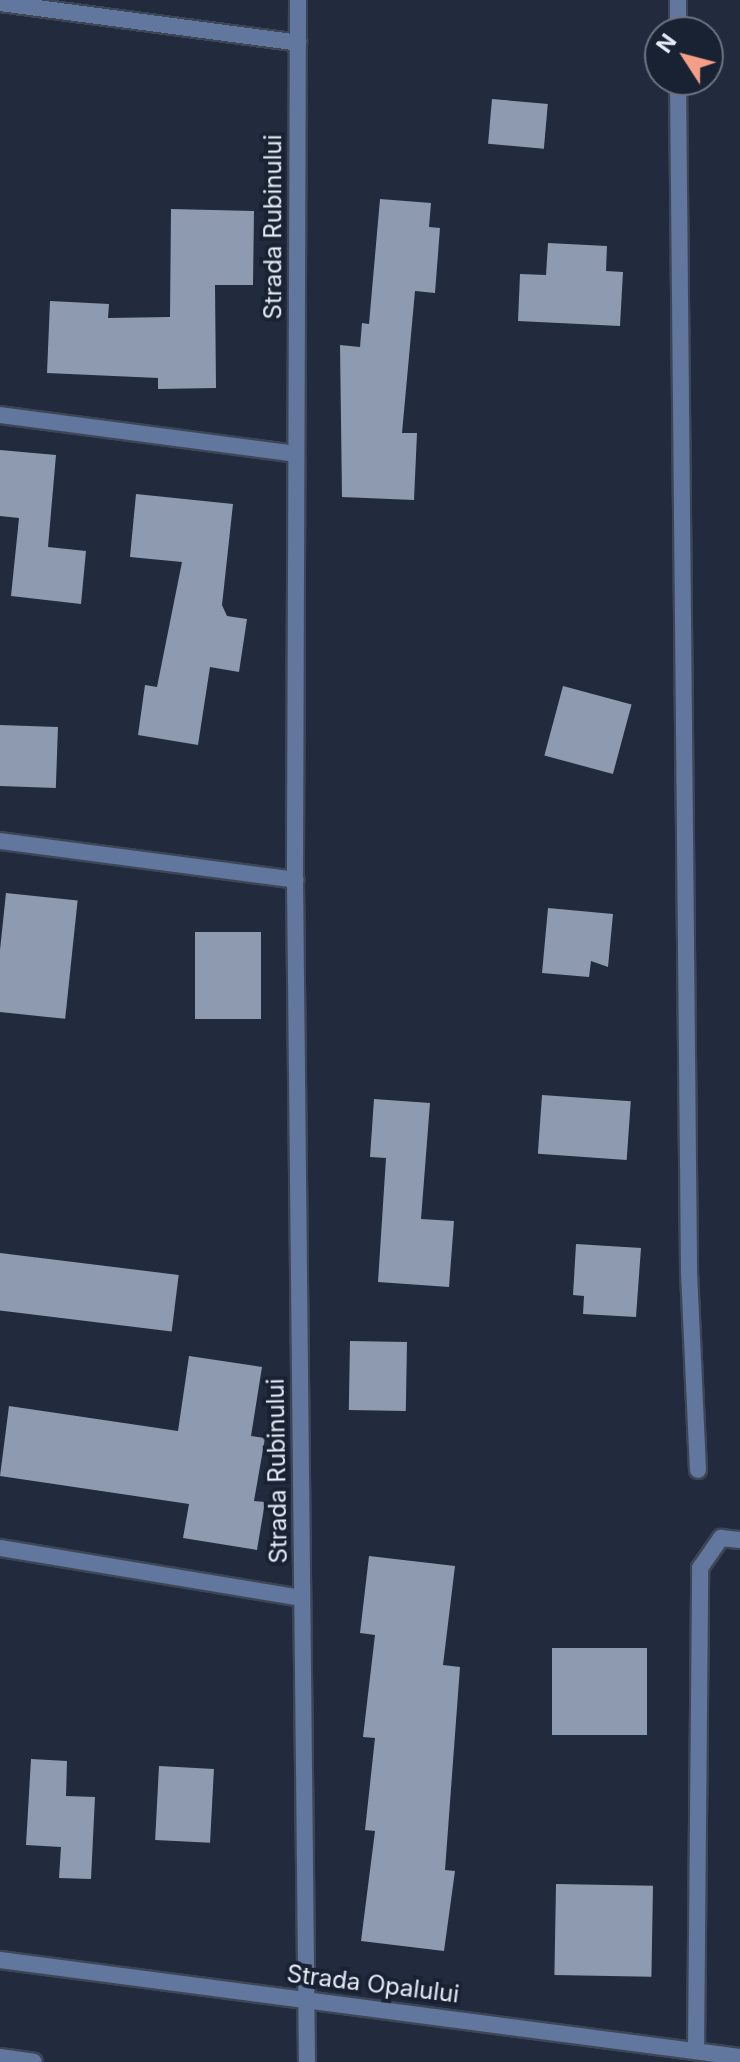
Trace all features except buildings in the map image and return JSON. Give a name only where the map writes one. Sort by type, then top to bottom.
[{"type":"street","name":"Strada Rubinului","points":[[298,0],[295,880],[307,2062]]},
{"type":"street","points":[[0,3],[298,43]]},
{"type":"street","points":[[678,96],[689,1272],[698,1470]]},
{"type":"street","points":[[0,415],[295,454]]},
{"type":"street","points":[[0,841],[295,880]]},
{"type":"street","points":[[696,2050],[700,1568],[721,1538],[740,1540]]},
{"type":"street","points":[[0,1548],[302,1598]]},
{"type":"street","name":"Strada Opalului","points":[[0,1960],[740,2057]]},
{"type":"street","points":[[0,2057],[34,2062]]}]
